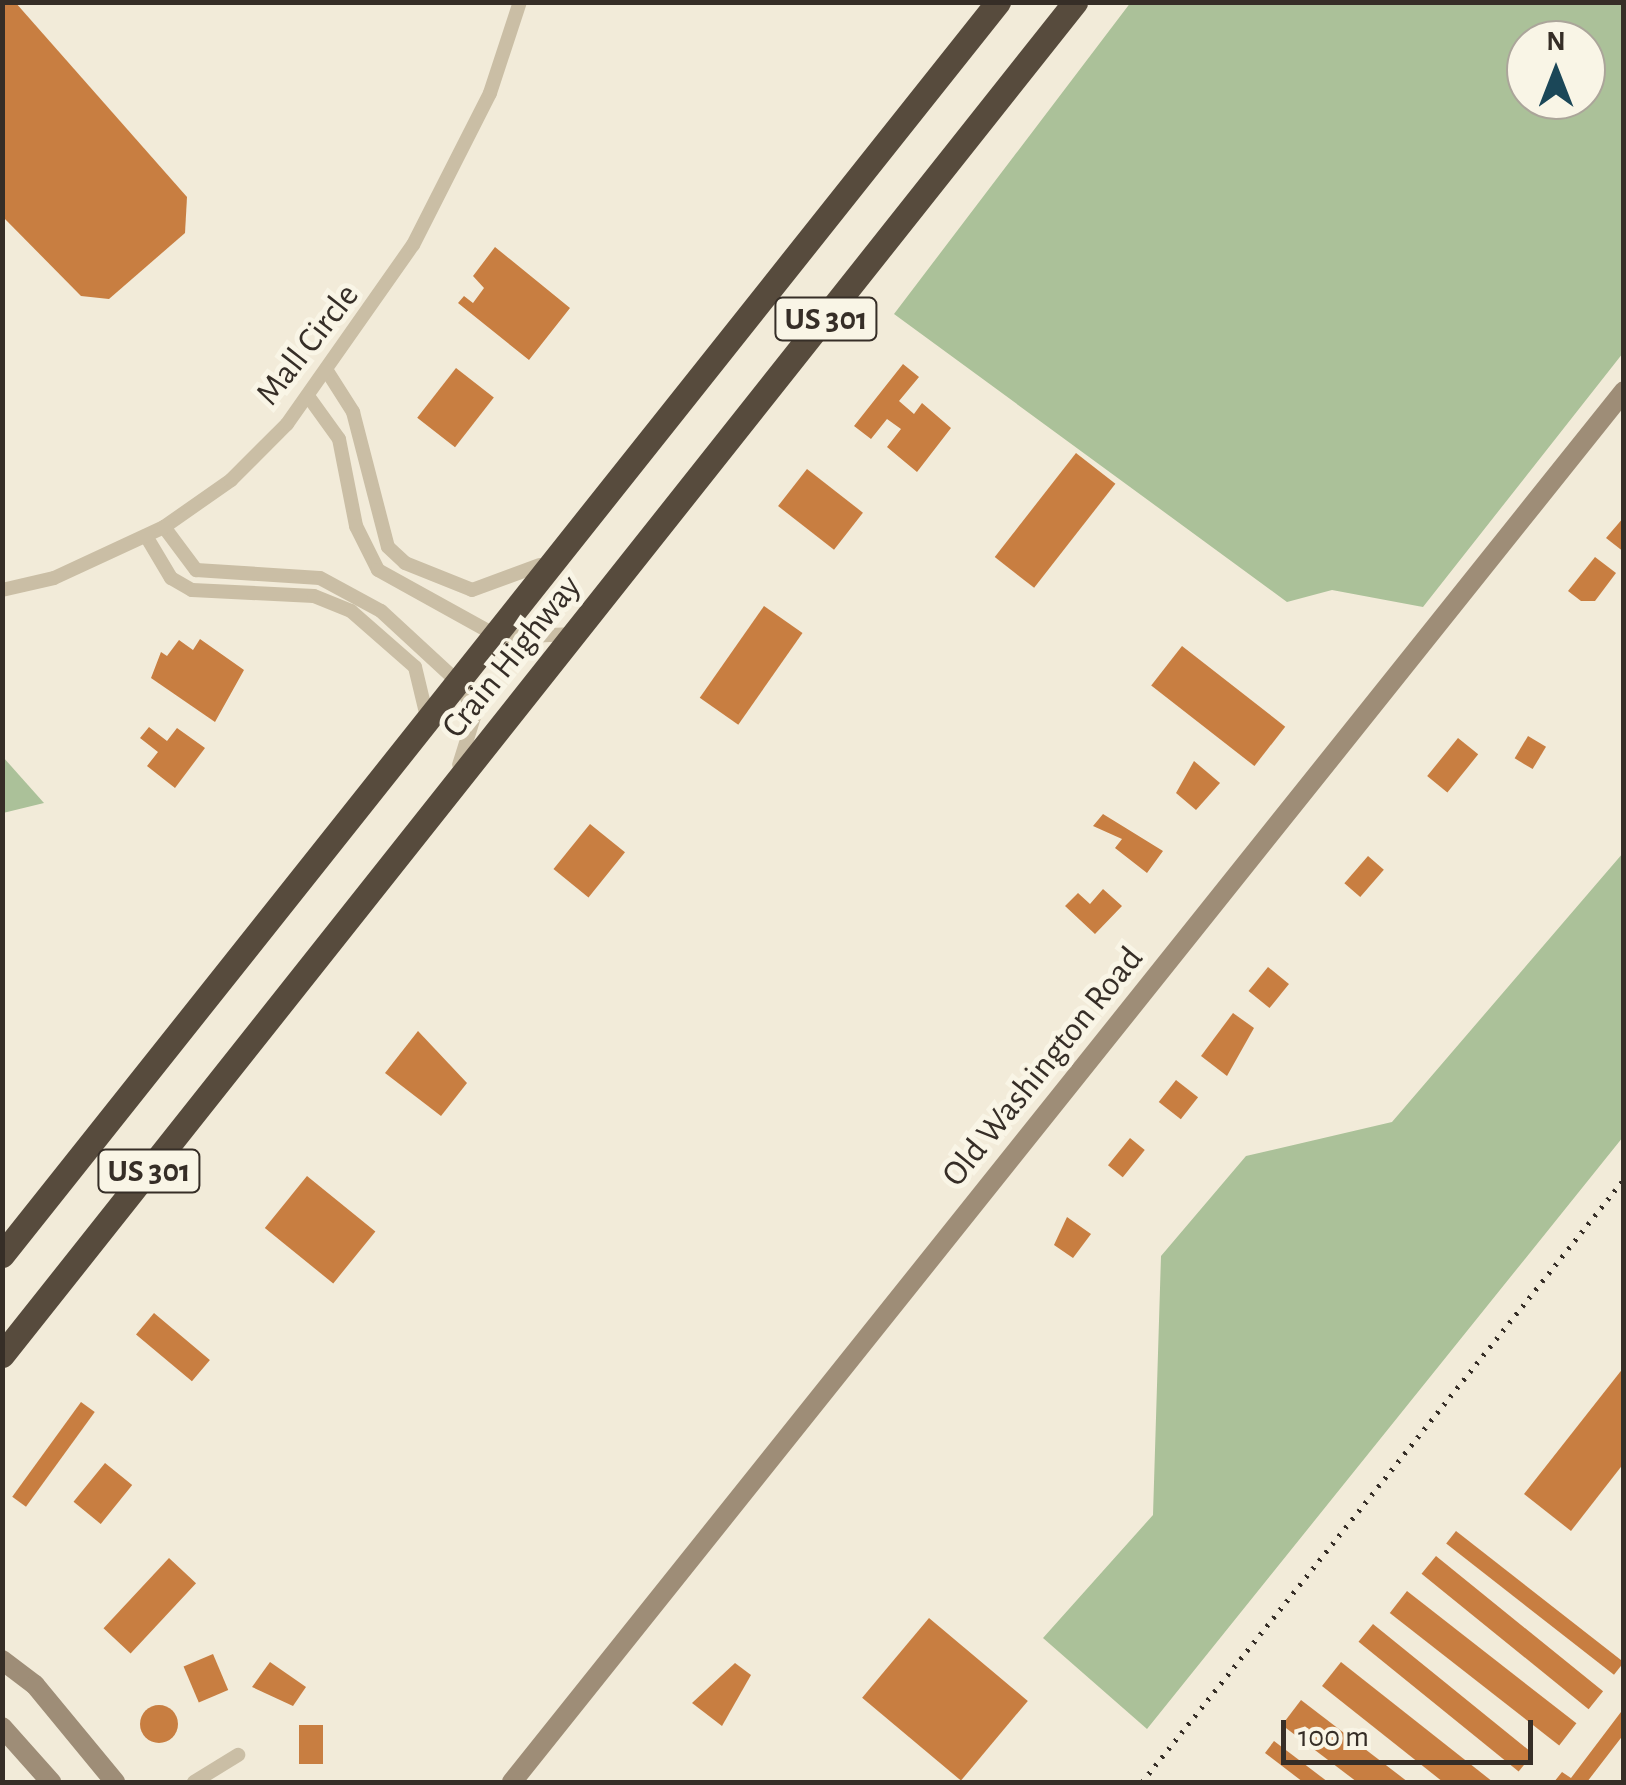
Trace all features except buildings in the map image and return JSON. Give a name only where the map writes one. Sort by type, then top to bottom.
[{"type":"highway","name":"Crain Highway","points":[[2,1255],[499,636],[998,2]]},
{"type":"highway","name":"Crain Highway","points":[[2,1355],[1075,2]]},
{"type":"main road","name":"Old Washington Road","points":[[512,1782],[1624,391]]},
{"type":"main road","points":[[2,1660],[35,1685],[115,1782]]},
{"type":"main road","points":[[2,1727],[51,1782]]},
{"type":"street","name":"Mall Circle","points":[[2,590],[54,578],[164,526],[230,480],[308,396],[412,245],[490,93],[520,2]]},
{"type":"street","points":[[328,370],[353,412],[388,547],[423,577],[472,590],[502,586],[576,536]]},
{"type":"street","points":[[308,396],[339,439],[356,526],[378,570],[499,636],[576,634]]},
{"type":"street","points":[[164,526],[196,570],[312,576],[350,589],[460,684],[475,714],[444,795]]},
{"type":"street","points":[[146,536],[171,578],[192,590],[314,596],[351,612],[416,667],[427,724]]},
{"type":"street","points":[[194,1782],[238,1755]]},
{"type":"green space","points":[[1131,2],[1623,3],[1623,353],[1423,607],[1332,590],[1287,602],[894,314]]},
{"type":"green space","points":[[3,757],[44,803],[3,813]]},
{"type":"green space","points":[[1623,853],[1623,1137],[1147,1729],[1043,1638],[1153,1515],[1161,1256],[1246,1156],[1392,1122]]},
{"type":"railway","points":[[1142,1782],[1624,1179]]}]
